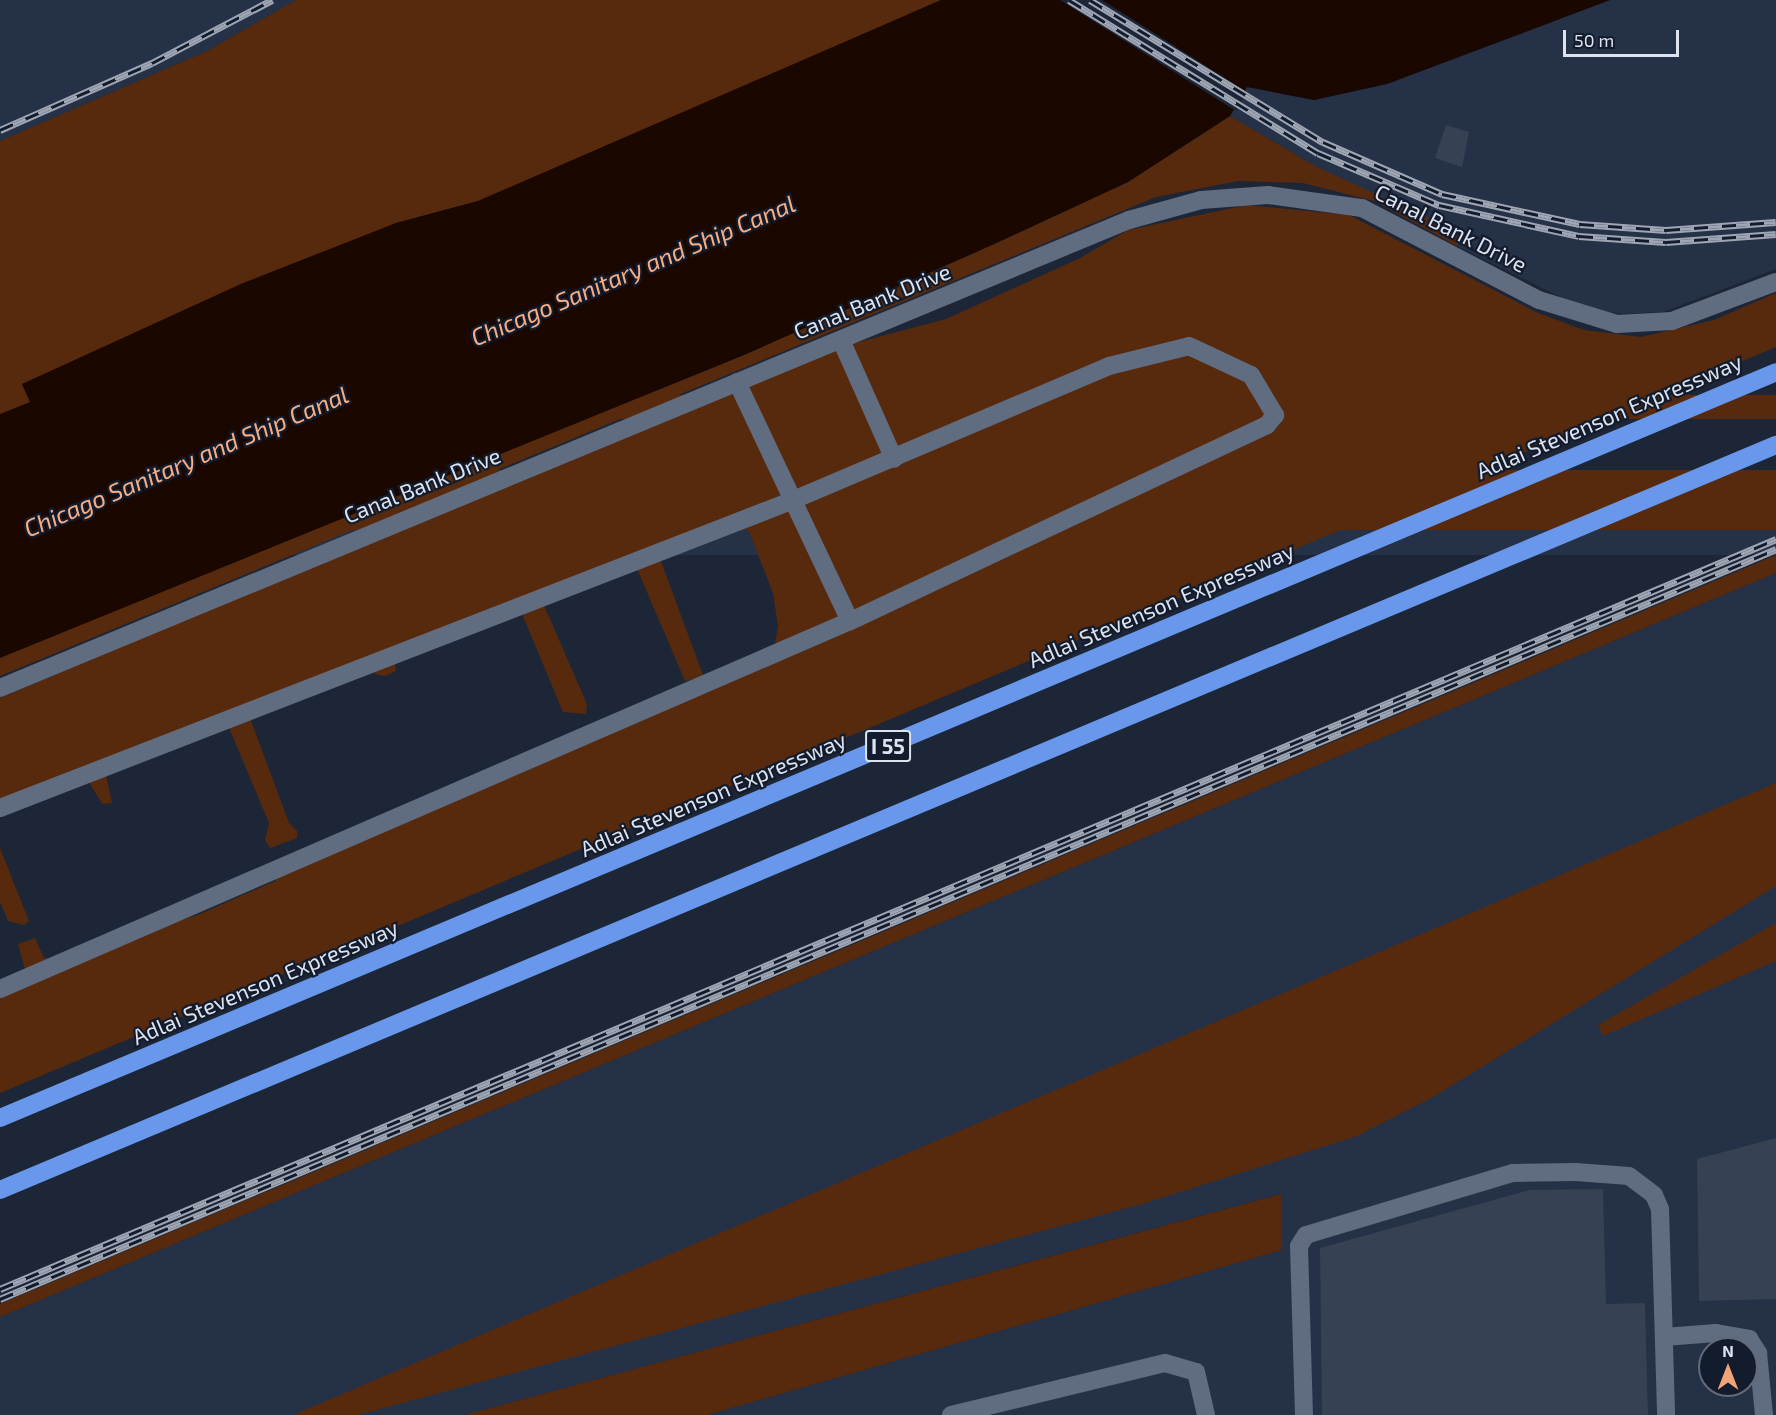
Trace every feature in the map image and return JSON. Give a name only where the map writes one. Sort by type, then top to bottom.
[{"type":"highway","name":"Adlai Stevenson Expressway","points":[[0,1118],[1776,372]]},
{"type":"highway","points":[[0,1192],[1776,446]]},
{"type":"lane","name":"Canal Bank Drive","points":[[0,688],[1129,220],[1235,195],[1305,197],[1362,208],[1539,300],[1617,324],[1683,318],[1776,282]]},
{"type":"lane","points":[[841,340],[894,459]]},
{"type":"lane","points":[[0,808],[791,501],[1109,366],[1189,346],[1251,375],[1275,415],[1267,425],[850,621],[0,989]]},
{"type":"lane","points":[[737,382],[791,501],[850,621]]},
{"type":"lane","points":[[1304,1415],[1299,1246],[1306,1235],[1514,1173],[1611,1173],[1629,1176],[1654,1195],[1660,1209],[1666,1415]]},
{"type":"lane","points":[[1664,1337],[1716,1333],[1749,1340],[1758,1353],[1764,1415]]},
{"type":"lane","points":[[951,1415],[1165,1363],[1196,1372],[1206,1415]]},
{"type":"shaded area","points":[[0,0],[296,0],[207,51],[0,141]]},
{"type":"shaded area","points":[[296,0],[941,0],[619,142],[478,201],[396,223],[22,384],[30,402],[0,414],[0,141],[207,51]]},
{"type":"shaded area","points":[[1610,0],[1776,0],[1776,269],[1663,312],[1624,314],[1583,308],[1457,246],[1461,240],[1315,166],[1230,116],[1247,87],[1314,100],[1387,84]]},
{"type":"shaded area","points":[[1230,116],[1315,166],[1439,223],[1461,240],[1457,246],[1374,201],[1303,183],[1238,181],[1156,197],[0,676],[0,658],[22,648],[744,355],[992,245],[1128,182]]},
{"type":"shaded area","points":[[1247,205],[1349,215],[1538,313],[1584,330],[1641,337],[1714,320],[1776,293],[1776,347],[0,1093],[0,993],[28,980],[18,944],[35,938],[44,958],[61,960],[200,914],[275,881],[279,863],[773,658],[778,626],[773,593],[743,516],[656,548],[703,675],[697,679],[685,681],[632,557],[539,594],[587,704],[586,714],[563,712],[517,602],[393,652],[396,671],[385,676],[375,674],[368,659],[247,710],[289,823],[297,831],[297,838],[270,848],[265,840],[269,823],[225,718],[104,766],[112,803],[102,804],[85,775],[0,810],[0,698],[825,351],[946,319],[1080,258],[1128,230]]},
{"type":"shaded area","points":[[0,395],[1776,395],[1776,419],[0,419]]},
{"type":"shaded area","points":[[0,470],[1776,470],[1776,530],[0,530]]},
{"type":"shaded area","points":[[0,530],[1776,530],[1776,555],[0,555]]},
{"type":"shaded area","points":[[1776,555],[1776,573],[0,1317],[0,1304]]},
{"type":"shaded area","points":[[1776,573],[1776,1415],[707,1415],[1282,1250],[1280,1194],[465,1415],[0,1415],[0,1317]]},
{"type":"shaded area","points":[[1776,783],[1776,886],[1433,1097],[1357,1136],[1142,1204],[358,1415],[293,1415]]},
{"type":"shaded area","points":[[0,848],[29,921],[24,925],[8,921],[0,902]]},
{"type":"shaded area","points":[[1776,923],[1776,961],[1603,1036],[1598,1025]]},
{"type":"shaded area","points":[[1281,1194],[1282,1250],[707,1415],[465,1415]]},
{"type":"water","name":"Chicago Sanitary and Ship Canal","points":[[941,0],[1610,0],[1387,84],[1314,100],[1247,87],[1230,116],[1128,182],[992,245],[744,355],[0,658],[0,414],[30,402],[22,384],[243,283],[396,223],[478,201]],"holes":[[[1122,22],[1135,22],[1137,35],[1122,38]]]},
{"type":"pier","points":[[1060,0],[1102,0],[1247,92],[1236,111]]},
{"type":"building","points":[[1446,125],[1469,132],[1462,167],[1435,158]]},
{"type":"building","points":[[1776,1138],[1776,1299],[1699,1301],[1697,1159]]},
{"type":"building","points":[[1603,1189],[1606,1304],[1645,1303],[1648,1415],[1322,1415],[1320,1248],[1530,1190]]},
{"type":"railway","points":[[0,130],[152,63],[272,0]]},
{"type":"railway","points":[[1069,0],[1318,153],[1439,205],[1579,236],[1666,242],[1776,234]]},
{"type":"railway","points":[[1090,0],[1323,142],[1442,194],[1580,224],[1666,230],[1776,222]]},
{"type":"railway","points":[[0,1289],[1776,539]]},
{"type":"railway","points":[[0,1299],[1776,549]]}]
